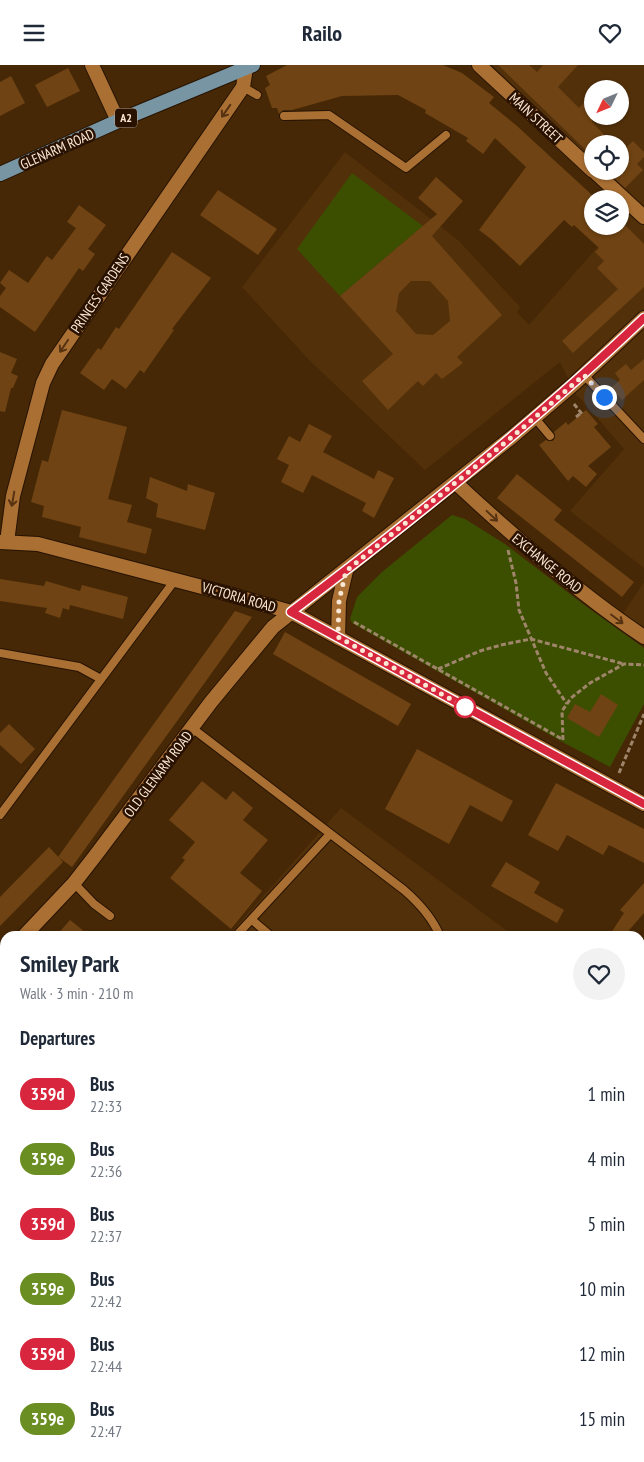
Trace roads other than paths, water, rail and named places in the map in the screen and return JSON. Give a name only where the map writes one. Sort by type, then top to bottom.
[{"type":"main road","name":"GLENARM ROAD","points":[[0,174],[118,121],[249,67]]},
{"type":"street","points":[[92,65],[118,121]]},
{"type":"street","name":"MAIN STREET","points":[[479,65],[494,84],[584,163]]},
{"type":"street","name":"PRINCES GARDENS","points":[[3,542],[13,496],[43,383],[52,364],[243,87],[249,67]]},
{"type":"street","name":"MAIN STREET","points":[[603,180],[644,217]]},
{"type":"street","name":"OLD GLENARM ROAD","points":[[29,931],[74,883],[211,702],[273,627],[456,483],[584,375],[644,318]]},
{"type":"street","name":"EXCHANGE ROAD","points":[[456,483],[511,534],[619,620],[644,637]]},
{"type":"street","name":"VICTORIA ROAD","points":[[3,542],[38,544],[291,612],[644,804]]},
{"type":"street","points":[[338,637],[339,601],[346,571]]},
{"type":"lane","points":[[243,87],[257,95]]},
{"type":"lane","points":[[284,116],[329,115],[406,168],[446,135]]},
{"type":"lane","points":[[584,375],[644,439]]},
{"type":"lane","points":[[534,418],[550,436]]},
{"type":"lane","points":[[0,815],[175,580]]},
{"type":"lane","points":[[0,653],[79,667],[101,679]]},
{"type":"lane","points":[[192,728],[418,903],[430,917],[437,931]]},
{"type":"lane","points":[[241,931],[330,834]]},
{"type":"lane","points":[[74,883],[94,904],[110,917]]},
{"type":"lane","points":[[252,919],[265,931]]}]
